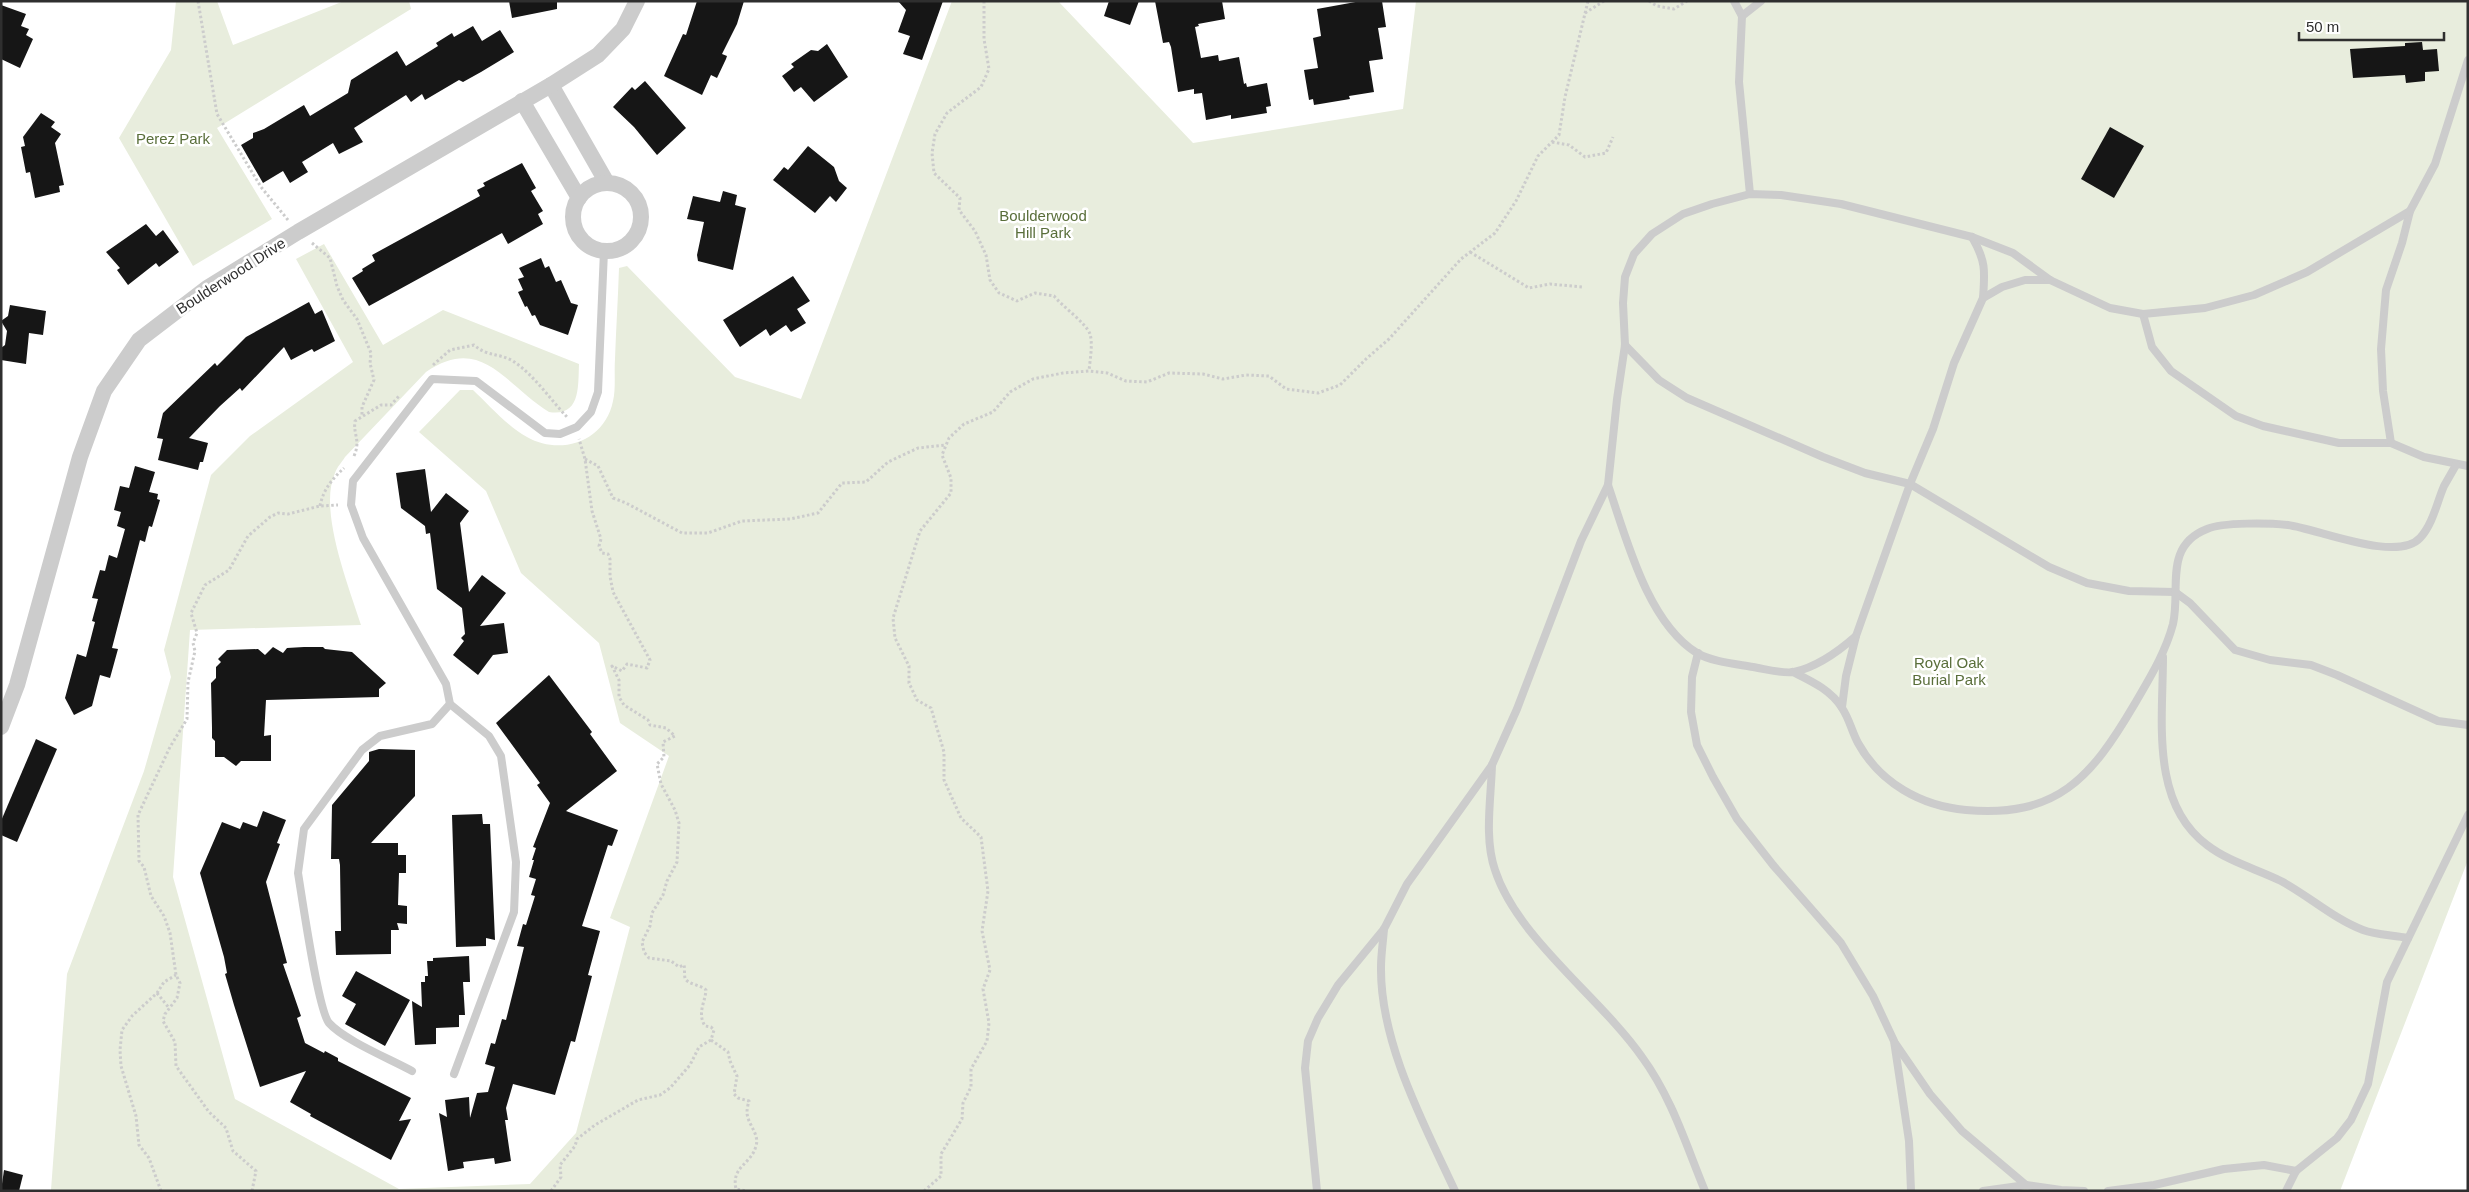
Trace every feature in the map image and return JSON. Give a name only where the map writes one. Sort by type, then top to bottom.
[{"type":"street","name":"Boulderwood Drive","points":[[1,727],[17,685],[80,457],[104,391],[139,340],[207,288],[298,232],[551,85],[598,55],[623,29],[637,1]]},
{"type":"street","points":[[551,85],[607,183]]},
{"type":"street","points":[[522,101],[579,198]]},
{"type":"street","points":[[607,183],[619,186],[629,192],[637,201],[640,225],[635,236],[627,245],[616,250],[604,251],[593,248],[583,241],[576,231],[574,214],[579,198],[592,187],[607,183]]},
{"type":"lane","points":[[1734,1],[1742,16],[1739,82],[1750,194]]},
{"type":"lane","points":[[1742,16],[1761,1]]},
{"type":"lane","points":[[2391,443],[2383,391],[2381,348],[2386,290],[2402,243],[2410,211],[2435,164],[2468,60]]},
{"type":"lane","points":[[1317,1191],[1305,1068],[1308,1042],[1318,1018],[1338,986],[1384,929],[1408,884],[1492,765],[1517,709],[1581,541],[1608,484],[1617,399],[1626,345],[1623,303],[1625,277],[1634,254],[1652,234],[1683,214],[1750,194],[1781,195],[1841,204],[1972,237],[2012,253],[2050,280],[2110,308],[2143,314],[2205,308],[2254,295],[2307,272],[2410,211]]},
{"type":"lane","points":[[1842,707],[1846,676],[1856,636],[1910,484],[1933,429],[1954,363],[1983,298],[1985,274],[1982,255],[1972,237]]},
{"type":"lane","points":[[454,1074],[514,912],[516,862],[501,756],[489,736],[450,704],[446,684],[363,538],[351,505],[353,481],[432,379],[476,381],[545,433],[560,434],[577,426],[591,412],[598,392],[604,251]]},
{"type":"lane","points":[[1983,298],[2002,287],[2025,280],[2050,280]]},
{"type":"lane","points":[[2143,314],[2152,347],[2171,372],[2236,416],[2263,426],[2339,443],[2391,443],[2424,457],[2468,466]]},
{"type":"lane","points":[[1626,345],[1659,380],[1686,398],[1864,473],[1910,484],[2049,567],[2087,583],[2129,591],[2175,592],[2190,603],[2235,650],[2270,660],[2311,665],[2438,721],[2468,725]]},
{"type":"lane","points":[[1608,484],[1641,578],[1657,608],[1675,633],[1698,653],[1733,664],[1793,672],[1821,686],[1842,707],[1858,742],[1873,766],[1897,788],[1958,809],[1996,812],[2030,808],[2062,793],[2089,771],[2114,739],[2163,655],[2173,622],[2176,564],[2186,542],[2208,528],[2248,524],[2288,525],[2372,546],[2402,547],[2420,539],[2456,465]]},
{"type":"lane","points":[[1793,672],[1819,662],[1856,636]]},
{"type":"lane","points":[[1698,653],[1692,678],[1691,712],[1697,744],[1737,819],[1773,865],[1841,943],[1873,996],[1894,1041],[1930,1094],[1962,1131],[2026,1185]]},
{"type":"lane","points":[[2163,655],[2163,750],[2168,787],[2181,817],[2206,845],[2240,864],[2282,882],[2363,930],[2408,938]]},
{"type":"lane","points":[[412,1071],[342,1034],[328,1022],[321,1000],[298,873],[299,854],[304,829],[362,750],[380,736],[432,724],[450,704]]},
{"type":"lane","points":[[1492,765],[1490,842],[1495,870],[1508,898],[1530,929],[1571,977],[1614,1020],[1643,1057],[1664,1090],[1678,1120],[1705,1191]]},
{"type":"lane","points":[[2286,1191],[2296,1171],[2337,1138],[2351,1120],[2368,1084],[2386,982],[2468,815]]},
{"type":"lane","points":[[1384,929],[1381,968],[1384,1004],[1391,1037],[1408,1086],[1455,1191]]},
{"type":"lane","points":[[1894,1041],[1910,1141],[1911,1191]]},
{"type":"lane","points":[[2108,1191],[2154,1185],[2224,1169],[2264,1165],[2296,1171]]},
{"type":"lane","points":[[1983,1191],[2026,1185],[2084,1191]]},
{"type":"path","points":[[198,1],[217,114],[261,187],[298,232],[330,258],[337,286],[343,300],[357,319],[371,353],[370,363],[374,380],[362,407],[362,415]]},
{"type":"path","points":[[984,1],[984,39],[989,69],[981,86],[947,113],[934,134],[932,153],[934,173],[960,198],[959,210],[975,231],[986,255],[990,280],[999,293],[1017,301],[1035,293],[1054,296],[1064,308],[1082,321],[1090,334],[1089,370]]},
{"type":"path","points":[[924,1191],[940,1176],[941,1154],[962,1120],[963,1103],[971,1087],[971,1069],[987,1041],[989,1023],[983,989],[990,970],[982,931],[988,891],[981,837],[961,818],[944,780],[944,752],[931,708],[917,700],[909,683],[909,666],[895,638],[893,618],[920,532],[951,493],[951,478],[942,455],[949,438],[964,424],[993,412],[1010,392],[1033,379],[1089,370],[1107,373],[1126,381],[1147,382],[1169,374],[1204,374],[1223,379],[1246,375],[1269,376],[1286,389],[1318,393],[1340,385],[1366,359],[1389,340],[1462,259],[1496,233],[1516,200],[1538,156],[1559,135],[1565,97],[1588,1]]},
{"type":"path","points":[[1585,13],[1604,1]]},
{"type":"path","points":[[1649,1],[1657,6],[1674,9],[1687,1]]},
{"type":"path","points":[[1552,142],[1569,146],[1585,158],[1606,153],[1613,137]]},
{"type":"path","points":[[1470,252],[1529,288],[1550,284],[1582,287]]},
{"type":"path","points":[[426,369],[443,358],[450,350],[474,345],[483,353],[513,362],[577,426],[579,445],[585,459],[592,511],[601,539],[600,546],[602,552],[608,554],[610,559],[610,576],[613,592],[650,660],[648,668],[627,664],[622,671],[612,666],[619,680],[619,697],[624,705],[648,720],[650,725],[666,728],[675,736],[663,742],[664,757],[657,764],[661,784],[675,810],[679,823],[676,862],[663,895],[652,913],[650,926],[642,942],[644,952],[649,958],[671,961],[679,967],[684,965],[685,978],[688,982],[701,985],[706,990],[701,1009],[705,1026],[711,1027],[714,1030],[711,1040],[699,1047],[690,1065],[670,1088],[660,1095],[638,1100],[595,1125],[577,1139],[575,1146],[560,1164],[560,1178],[552,1191]]},
{"type":"path","points":[[320,506],[322,494],[332,479],[350,463],[355,454],[358,445],[354,429],[355,421],[381,405],[390,404],[402,394]]},
{"type":"path","points":[[585,459],[598,466],[614,498],[682,533],[708,533],[742,521],[790,520],[818,513],[842,483],[866,482],[888,462],[918,448],[946,445]]},
{"type":"path","points":[[252,1191],[256,1171],[233,1151],[226,1128],[209,1112],[176,1066],[175,1042],[163,1021],[179,993],[180,984],[176,975],[164,916],[151,896],[144,867],[139,861],[138,815],[170,747],[187,719],[188,682],[195,651],[193,643],[197,633],[191,613],[205,585],[229,570],[248,536],[270,517],[278,513],[288,514],[320,506],[351,505]]},
{"type":"path","points":[[161,1191],[149,1158],[139,1145],[136,1116],[121,1066],[120,1050],[122,1030],[132,1016],[157,993],[164,982],[176,975]]},
{"type":"path","points":[[157,993],[169,1008]]},
{"type":"path","points":[[711,1040],[728,1052],[737,1076],[734,1094],[738,1098],[749,1101],[747,1113],[755,1133],[757,1145],[748,1161],[736,1172],[734,1181],[736,1190],[746,1191]]},
{"type":"green space","name":"Perez Park","points":[[176,1],[217,1],[233,45],[344,1],[409,1],[411,9],[217,128],[272,219],[193,266],[119,138],[171,50]]},
{"type":"green space","name":"Royal Oak Burial Park","points":[[952,1],[1058,1],[1193,143],[1403,109],[1416,1],[2468,1],[2468,860],[2340,1191],[51,1190],[67,974],[144,771],[171,677],[164,650],[211,475],[250,436],[353,362],[296,259],[324,244],[383,345],[443,310],[579,364],[578,390],[576,398],[567,410],[549,412],[492,367],[478,361],[463,358],[446,362],[426,372],[345,457],[336,471],[331,489],[330,507],[337,549],[361,625],[190,630],[173,877],[235,1099],[399,1189],[530,1184],[576,1133],[630,927],[610,918],[669,756],[620,723],[599,643],[521,573],[486,491],[419,432],[460,390],[473,390],[498,415],[520,433],[540,443],[567,445],[579,442],[591,435],[601,427],[613,401],[619,268],[627,266],[735,377],[801,399]]},
{"type":"building","points":[[509,1],[557,1],[557,9],[512,18]]},
{"type":"building","points":[[697,1],[744,1],[737,24],[722,54],[727,56],[726,59],[717,78],[711,75],[702,95],[664,76],[683,34],[686,35]]},
{"type":"building","points":[[898,1],[943,1],[922,60],[903,54],[910,36],[898,32],[906,10]]},
{"type":"building","points":[[1109,1],[1139,1],[1130,25],[1104,16]]},
{"type":"building","points":[[1155,1],[1222,1],[1225,19],[1198,24],[1199,26],[1195,27],[1201,58],[1218,55],[1219,61],[1239,57],[1244,84],[1246,83],[1247,87],[1267,83],[1271,106],[1266,107],[1267,113],[1231,119],[1231,115],[1206,120],[1202,93],[1194,94],[1194,89],[1178,92],[1171,47],[1169,42],[1163,43]]},
{"type":"building","points":[[1361,1],[1382,1],[1386,27],[1378,28],[1383,59],[1369,61],[1374,92],[1349,96],[1350,99],[1314,105],[1313,99],[1309,100],[1304,70],[1318,68],[1313,38],[1321,36],[1317,9]]},
{"type":"building","points":[[1,5],[26,14],[21,26],[29,29],[26,35],[33,39],[20,68],[1,59]]},
{"type":"building","points":[[473,26],[482,41],[500,30],[514,52],[463,82],[459,80],[425,100],[422,94],[411,102],[406,95],[354,128],[363,142],[339,154],[333,143],[302,162],[308,172],[290,183],[283,171],[263,183],[241,145],[253,138],[253,133],[264,129],[304,105],[310,116],[348,93],[351,80],[397,51],[406,66],[438,46],[436,43],[452,33],[454,37]]},
{"type":"building","points":[[2422,42],[2423,50],[2437,49],[2439,71],[2425,72],[2425,81],[2406,83],[2405,75],[2353,78],[2350,49],[2405,46],[2405,43]]},
{"type":"building","points":[[827,44],[848,77],[814,102],[801,87],[794,92],[782,76],[794,67],[791,64],[811,50],[818,51]]},
{"type":"building","points":[[645,81],[686,128],[657,155],[634,127],[613,107],[632,87],[635,90]]},
{"type":"building","points":[[41,113],[55,122],[51,127],[61,134],[55,143],[64,185],[59,186],[60,192],[35,198],[30,172],[26,173],[21,147],[25,146],[23,137]]},
{"type":"building","points":[[2110,127],[2144,146],[2114,198],[2081,179]]},
{"type":"building","points":[[808,146],[834,167],[839,181],[847,188],[836,202],[830,196],[815,213],[773,180],[784,167],[788,170]]},
{"type":"building","points":[[522,163],[536,188],[531,191],[543,211],[538,214],[543,224],[508,244],[502,233],[369,306],[352,278],[375,261],[372,255],[480,196],[477,190],[485,186],[483,183]]},
{"type":"building","points":[[723,191],[737,195],[735,205],[746,208],[733,270],[698,261],[697,255],[704,222],[687,219],[693,196],[720,202]]},
{"type":"building","points":[[146,224],[156,236],[163,230],[179,252],[159,267],[156,263],[128,285],[117,270],[120,268],[106,252]]},
{"type":"building","points":[[541,258],[545,268],[549,266],[556,282],[561,280],[571,303],[578,305],[568,335],[540,325],[535,315],[532,316],[527,306],[525,307],[518,292],[523,290],[518,279],[524,277],[519,268]]},
{"type":"building","points":[[793,276],[810,301],[797,309],[806,323],[791,332],[786,325],[770,336],[766,329],[740,347],[723,320]]},
{"type":"building","points":[[309,302],[315,314],[322,310],[335,341],[314,352],[312,349],[291,360],[284,347],[242,391],[240,388],[220,406],[189,438],[208,443],[203,462],[200,462],[198,470],[158,460],[163,439],[157,438],[163,413],[215,363],[217,366],[246,337]]},
{"type":"building","points":[[10,305],[46,311],[43,335],[29,333],[26,364],[1,360],[1,348],[5,345],[7,331],[1,321],[8,316]]},
{"type":"building","points":[[135,466],[155,472],[149,492],[158,494],[157,499],[160,500],[152,527],[149,526],[145,542],[140,540],[112,648],[118,649],[110,678],[100,675],[92,706],[74,715],[65,698],[77,654],[86,657],[95,622],[92,621],[98,599],[92,598],[100,570],[105,571],[109,555],[117,558],[125,529],[117,526],[121,512],[114,510],[120,486],[129,488]]},
{"type":"building","points":[[425,469],[431,512],[446,493],[469,511],[460,523],[469,592],[482,575],[506,593],[480,626],[504,623],[508,653],[493,655],[478,675],[453,655],[464,641],[461,638],[465,634],[462,608],[437,589],[430,533],[426,534],[425,526],[401,508],[396,473]]},
{"type":"building","points":[[273,647],[283,653],[287,648],[304,647],[323,647],[325,649],[352,652],[386,683],[379,689],[379,697],[266,700],[264,736],[271,735],[271,761],[241,761],[236,766],[224,757],[215,757],[215,741],[212,738],[211,683],[216,678],[216,667],[221,662],[218,659],[227,650],[258,649],[265,655]]},
{"type":"building","points":[[549,675],[592,732],[590,734],[617,771],[566,811],[618,830],[612,846],[608,845],[582,926],[600,931],[588,975],[592,976],[575,1042],[571,1041],[555,1095],[513,1084],[506,1108],[508,1120],[505,1120],[511,1161],[495,1164],[494,1158],[463,1162],[464,1168],[448,1171],[439,1113],[447,1117],[445,1100],[469,1097],[470,1118],[477,1093],[488,1092],[495,1067],[485,1064],[491,1043],[495,1044],[502,1019],[506,1020],[515,984],[524,947],[517,946],[523,924],[526,925],[535,896],[531,895],[536,879],[529,877],[536,848],[533,847],[550,803],[537,785],[540,783],[496,723]]},
{"type":"building","points":[[36,739],[57,749],[17,842],[1,835],[1,821]]},
{"type":"building","points":[[379,749],[415,750],[415,796],[371,843],[398,843],[398,855],[406,855],[406,873],[399,873],[398,905],[407,906],[407,924],[397,923],[399,930],[391,930],[391,954],[336,955],[335,931],[341,931],[340,865],[339,859],[331,859],[332,805],[369,761],[369,752]]},
{"type":"building","points":[[263,811],[286,820],[277,843],[280,844],[266,882],[287,963],[283,964],[301,1016],[297,1018],[305,1043],[324,1053],[325,1051],[338,1058],[338,1061],[411,1098],[399,1121],[411,1119],[391,1160],[310,1116],[311,1114],[290,1102],[306,1071],[260,1087],[225,974],[227,973],[224,957],[200,873],[222,822],[240,829],[243,822],[257,827]]},
{"type":"building","points":[[482,814],[483,824],[490,824],[495,940],[486,938],[486,946],[456,947],[452,815]]},
{"type":"building","points":[[469,956],[470,982],[463,982],[465,1015],[459,1015],[459,1027],[436,1028],[436,1044],[415,1045],[412,1001],[422,1007],[421,982],[425,982],[425,976],[428,976],[427,961],[433,961],[433,958]]},
{"type":"building","points":[[356,971],[410,1000],[385,1046],[345,1024],[356,1004],[342,996]]},
{"type":"building","points":[[4,1170],[23,1175],[19,1191],[1,1191]]},
{"type":"park label","name":"Boulderwood Hill Park","points":[[1043,224]]}]
